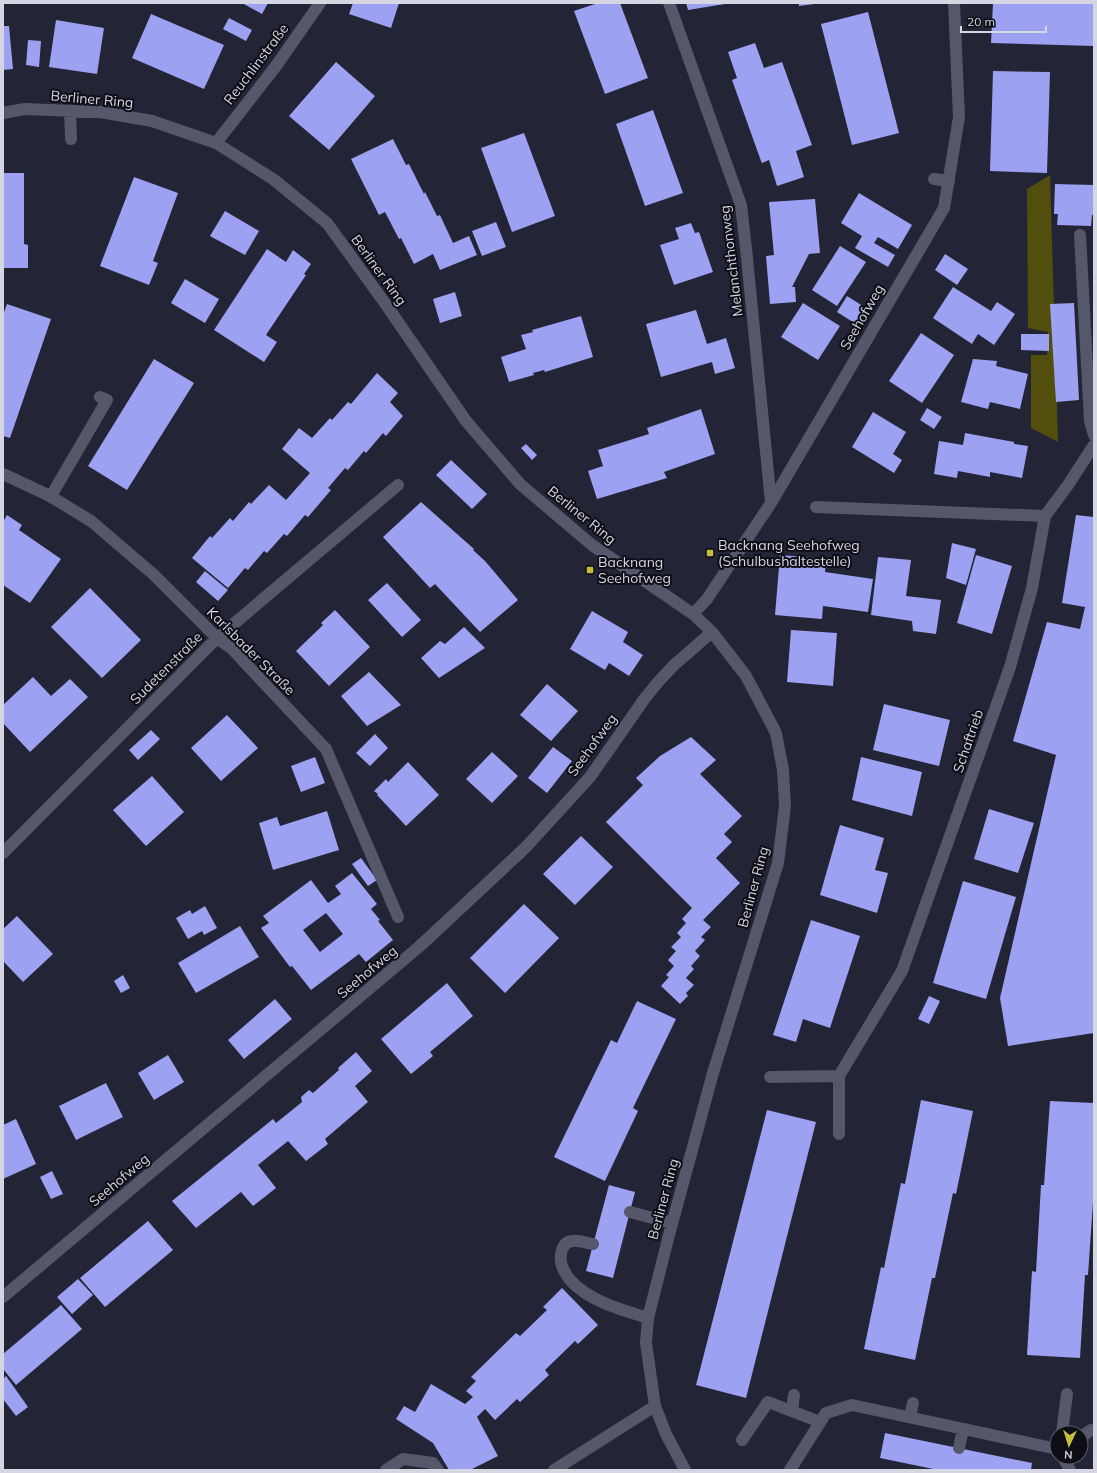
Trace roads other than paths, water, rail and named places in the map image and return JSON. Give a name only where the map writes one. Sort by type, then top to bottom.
[{"type":"street","name":"Reuchlinstraße","points":[[216,143],[276,66],[320,3]]},
{"type":"street","name":"Melanchthonweg","points":[[669,3],[741,205],[771,503]]},
{"type":"street","name":"Seehofweg","points":[[693,614],[708,599],[771,503],[944,208],[959,117],[954,3]]},
{"type":"street","name":"Berliner Ring","points":[[3,112],[25,109],[100,112],[152,121],[216,143],[273,179],[327,223],[387,306],[466,421],[520,484],[592,545],[693,614],[712,632],[746,676],[776,733],[783,770],[785,806],[778,863],[713,1073],[648,1318],[646,1343],[656,1406],[666,1434],[685,1470]]},
{"type":"street","points":[[70,111],[71,139]]},
{"type":"street","points":[[934,179],[949,181]]},
{"type":"street","points":[[1080,235],[1090,421],[1094,435]]},
{"type":"street","points":[[51,496],[107,400],[100,397]]},
{"type":"street","name":"Schaftrieb","points":[[839,1076],[902,971],[1010,667],[1032,588],[1045,516],[1068,485],[1094,445]]},
{"type":"street","name":"Karlsbader Straße","points":[[3,474],[51,496],[91,521],[147,569],[217,638],[231,648],[326,749],[398,917]]},
{"type":"street","name":"Sudetenstraße","points":[[3,853],[217,638],[398,486]]},
{"type":"street","points":[[816,507],[1045,516]]},
{"type":"street","name":"Seehofweg","points":[[3,1297],[420,946],[521,852],[590,778],[645,698],[659,681],[674,665],[712,632]]},
{"type":"street","points":[[770,1077],[839,1076],[839,1134]]},
{"type":"street","points":[[630,1212],[672,1223]]},
{"type":"street","points":[[593,1244],[572,1241],[567,1242],[564,1245],[561,1256],[562,1265],[572,1282],[614,1308],[648,1318]]},
{"type":"street","points":[[1063,1425],[1067,1394]]},
{"type":"street","points":[[792,1411],[794,1395]]},
{"type":"street","points":[[742,1440],[768,1402],[820,1422]]},
{"type":"street","points":[[910,1417],[913,1403]]},
{"type":"street","points":[[790,1470],[826,1413],[852,1405],[1049,1447]]},
{"type":"street","points":[[554,1470],[656,1406]]},
{"type":"street","points":[[959,1448],[963,1429]]},
{"type":"street","points":[[386,1470],[403,1459],[433,1463],[438,1470]]},
{"type":"place","name":"Backnang Seehofweg (Schulbushaltestelle)","points":[[710,553]]},
{"type":"place","name":"Backnang Seehofweg","points":[[590,570]]}]
